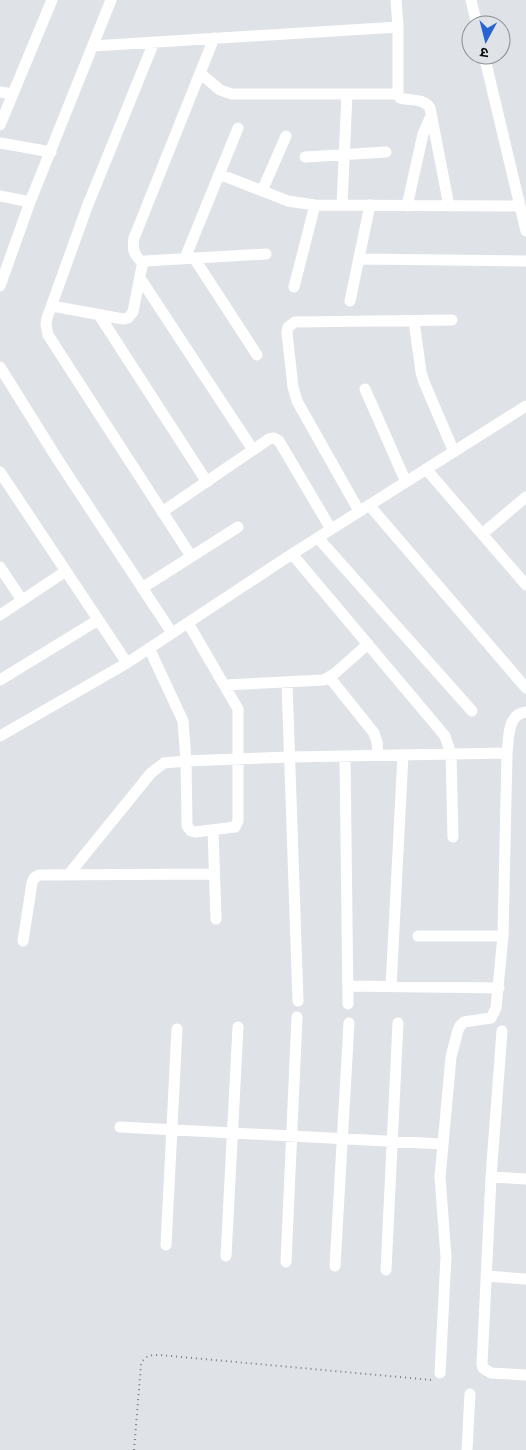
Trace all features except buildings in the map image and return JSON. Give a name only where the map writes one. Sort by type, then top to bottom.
[{"type":"street","points":[[0,125],[52,0]]},
{"type":"street","points":[[0,286],[30,202],[111,0]]},
{"type":"street","points":[[396,0],[398,94],[400,98],[427,104],[449,206]]},
{"type":"street","points":[[471,0],[475,15]]},
{"type":"street","points":[[93,46],[398,27]]},
{"type":"street","points":[[143,263],[134,252],[134,238],[214,38]]},
{"type":"street","points":[[154,42],[87,207],[46,325],[48,335],[191,556]]},
{"type":"street","points":[[486,65],[526,232]]},
{"type":"street","points":[[200,73],[225,93],[398,94]]},
{"type":"street","points":[[0,92],[13,94]]},
{"type":"street","points":[[342,205],[347,94]]},
{"type":"street","points":[[407,206],[423,134],[431,116]]},
{"type":"street","points":[[189,258],[219,174],[238,128]]},
{"type":"street","points":[[262,191],[286,136]]},
{"type":"street","points":[[0,144],[51,152]]},
{"type":"street","points":[[305,156],[386,152]]},
{"type":"street","points":[[219,174],[288,201],[315,204],[520,206]]},
{"type":"street","points":[[0,196],[30,202]]},
{"type":"street","points":[[294,287],[315,204]]},
{"type":"street","points":[[350,301],[370,205]]},
{"type":"street","points":[[52,306],[123,319],[132,315],[143,263],[148,260],[266,254]]},
{"type":"street","points":[[189,258],[257,355]]},
{"type":"street","points":[[358,260],[526,261]]},
{"type":"street","points":[[140,278],[253,450]]},
{"type":"street","points":[[99,315],[206,482]]},
{"type":"street","points":[[452,320],[295,322],[288,327],[287,334],[293,387],[297,401],[364,508],[526,688]]},
{"type":"street","points":[[414,321],[421,372],[427,391],[454,452]]},
{"type":"street","points":[[0,366],[58,460],[172,633]]},
{"type":"street","points":[[366,389],[406,482]]},
{"type":"street","points":[[0,736],[127,662],[292,554],[526,406]]},
{"type":"street","points":[[162,512],[270,439],[277,439],[331,529]]},
{"type":"street","points":[[426,469],[526,585]]},
{"type":"street","points":[[0,472],[127,662]]},
{"type":"street","points":[[482,534],[526,498]]},
{"type":"street","points":[[142,588],[238,527]]},
{"type":"street","points":[[318,538],[472,711]]},
{"type":"street","points":[[292,554],[445,736],[451,754],[453,836]]},
{"type":"street","points":[[0,567],[22,600]]},
{"type":"street","points":[[0,615],[66,572]]},
{"type":"street","points":[[1,677],[98,620]]},
{"type":"street","points":[[149,648],[183,721],[187,826],[191,831],[235,827],[238,822],[238,709],[188,623]]},
{"type":"street","points":[[224,685],[318,682],[330,678],[368,644]]},
{"type":"street","points":[[330,678],[374,733],[378,755]]},
{"type":"street","points":[[287,683],[298,1001]]},
{"type":"street","points":[[440,1373],[446,1266],[440,1177],[451,1057],[458,1030],[464,1022],[490,1018],[496,1008],[503,936],[507,753],[513,720],[516,716],[526,712]]},
{"type":"street","points":[[69,874],[158,766],[164,763],[239,758],[507,753]]},
{"type":"street","points":[[391,987],[403,755]]},
{"type":"street","points":[[346,756],[348,1004]]},
{"type":"street","points":[[213,830],[216,919]]},
{"type":"street","points":[[23,941],[32,883],[34,878],[44,874],[214,874]]},
{"type":"street","points":[[418,936],[503,936]]},
{"type":"street","points":[[348,986],[499,988]]},
{"type":"street","points":[[286,1262],[298,1016]]},
{"type":"street","points":[[335,1266],[349,1023]]},
{"type":"street","points":[[386,1270],[398,1024]]},
{"type":"street","points":[[226,1256],[238,1027]]},
{"type":"street","points":[[166,1246],[177,1029]]},
{"type":"street","points":[[502,1031],[491,1177],[482,1364],[483,1368],[491,1373],[526,1375]]},
{"type":"street","points":[[120,1127],[442,1144]]},
{"type":"street","points":[[491,1177],[526,1178]]},
{"type":"street","points":[[486,1276],[526,1279]]},
{"type":"street","points":[[467,1450],[470,1394]]},
{"type":"path","points":[[134,1450],[141,1365],[144,1358],[149,1355],[432,1380],[438,1377],[440,1373]]}]
